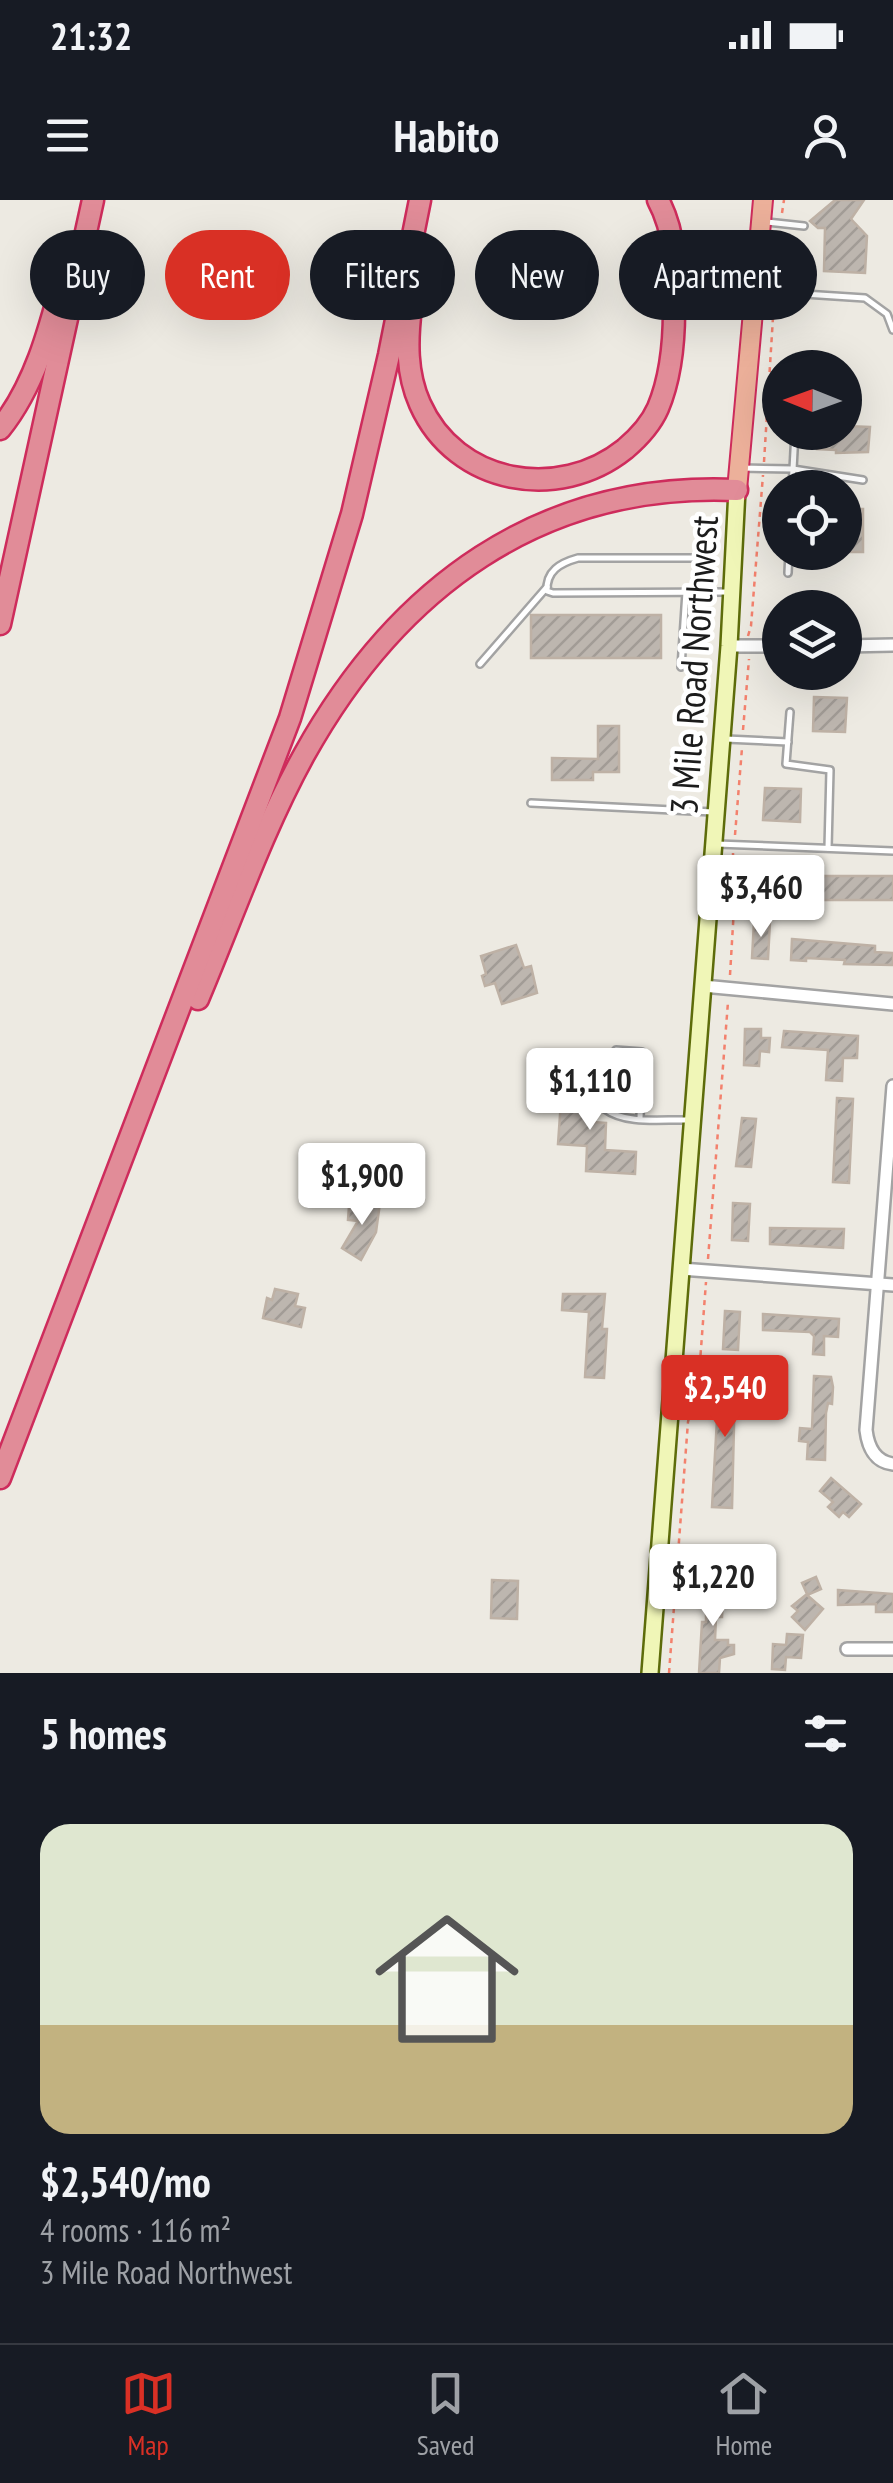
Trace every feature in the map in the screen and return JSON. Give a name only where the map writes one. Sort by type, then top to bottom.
[{"type":"highway","points":[[414,230],[420,200]]},
{"type":"highway","points":[[410,320],[410,371],[420,404],[454,449],[504,476],[532,481],[582,474],[610,461],[637,438],[657,411],[670,373],[675,262],[671,230],[658,200]]},
{"type":"highway","name":"3 Mile Road Northwest","points":[[762,230],[763,200]]},
{"type":"highway","points":[[0,429],[21,400],[35,370],[72,244],[93,203]]},
{"type":"highway","points":[[0,624],[93,203]]},
{"type":"highway","points":[[0,1478],[264,788],[321,622],[368,450],[395,320]]},
{"type":"highway","name":"3 Mile Road Northwest","points":[[737,490],[761,320]]},
{"type":"highway","points":[[146,1098],[184,1034],[302,758],[337,703],[398,627],[463,567],[508,539],[549,521],[606,502],[681,488],[737,490]]},
{"type":"main road","name":"3 Mile Road Northwest","points":[[650,1673],[729,646],[737,490]]},
{"type":"street","points":[[862,646],[893,645]]},
{"type":"street","points":[[729,646],[762,646]]},
{"type":"street","points":[[703,986],[893,1004]]},
{"type":"street","points":[[890,1464],[870,1449],[866,1430],[893,1086]]},
{"type":"street","points":[[680,1269],[893,1286]]},
{"type":"street","points":[[847,1649],[893,1649]]},
{"type":"lane","points":[[761,221],[804,226]]},
{"type":"lane","points":[[817,295],[865,298],[887,314],[893,330]]},
{"type":"lane","points":[[739,468],[793,470],[795,450]]},
{"type":"lane","points":[[480,664],[547,587],[552,571],[562,562],[578,558],[700,558],[699,592]]},
{"type":"lane","points":[[788,570],[788,574]]},
{"type":"lane","points":[[547,587],[547,592],[553,593],[732,592]]},
{"type":"lane","points":[[681,667],[686,592]]},
{"type":"lane","points":[[790,712],[786,764],[830,770],[828,848]]},
{"type":"lane","points":[[722,738],[788,742]]},
{"type":"lane","points":[[532,803],[716,812]]},
{"type":"lane","points":[[714,844],[893,851]]},
{"type":"lane","points":[[640,1118],[642,1052],[616,1050],[604,1066],[604,1109],[614,1116],[640,1118],[692,1120]]},
{"type":"path","points":[[779,230],[784,200]]},
{"type":"path","points":[[669,1673],[688,1422],[698,1375],[707,1272],[734,908],[734,845],[764,468],[765,320]]},
{"type":"building","points":[[835,200],[864,200],[851,219],[867,236],[865,273],[824,271],[825,228],[810,221]]},
{"type":"building","points":[[862,427],[870,427],[868,452],[836,453],[862,450]]},
{"type":"building","points":[[531,615],[661,615],[661,658],[531,658]]},
{"type":"building","points":[[814,697],[847,698],[845,732],[813,731]]},
{"type":"building","points":[[598,726],[619,726],[619,772],[593,772],[593,780],[552,780],[552,758],[598,759]]},
{"type":"building","points":[[765,788],[801,789],[800,822],[763,820]]},
{"type":"building","points":[[759,876],[893,876],[893,900],[759,900]]},
{"type":"building","points":[[754,921],[770,922],[768,959],[752,958]]},
{"type":"building","points":[[792,939],[875,946],[875,952],[893,953],[893,965],[791,960]]},
{"type":"building","points":[[516,945],[524,968],[531,966],[537,993],[502,1004],[495,983],[485,986],[481,956]]},
{"type":"building","points":[[745,1029],[761,1029],[761,1038],[770,1038],[769,1052],[760,1051],[759,1066],[744,1065]]},
{"type":"building","points":[[784,1031],[858,1036],[857,1058],[843,1058],[842,1081],[826,1080],[828,1050],[782,1047]]},
{"type":"building","points":[[562,1086],[594,1087],[592,1122],[606,1123],[605,1150],[636,1152],[635,1174],[586,1171],[587,1146],[558,1144]]},
{"type":"building","points":[[837,1098],[853,1099],[849,1183],[833,1182]]},
{"type":"building","points":[[742,1118],[756,1119],[751,1167],[736,1166]]},
{"type":"building","points":[[356,1202],[380,1203],[376,1232],[361,1260],[342,1248],[358,1221],[348,1220],[349,1206]]},
{"type":"building","points":[[733,1203],[750,1204],[748,1241],[732,1240]]},
{"type":"building","points":[[770,1228],[844,1229],[843,1248],[770,1244]]},
{"type":"building","points":[[275,1289],[298,1294],[295,1306],[305,1308],[301,1327],[263,1318],[267,1298],[272,1300]]},
{"type":"building","points":[[563,1294],[605,1294],[604,1378],[585,1377],[589,1312],[562,1310]]},
{"type":"building","points":[[725,1311],[740,1312],[738,1350],[723,1349]]},
{"type":"building","points":[[763,1314],[839,1319],[838,1337],[824,1336],[824,1355],[813,1354],[814,1336],[810,1332],[763,1330]]},
{"type":"building","points":[[712,1374],[742,1376],[741,1386],[735,1385],[732,1508],[712,1507],[719,1384],[712,1384]]},
{"type":"building","points":[[814,1376],[831,1377],[833,1387],[832,1404],[828,1403],[826,1413],[825,1460],[807,1459],[808,1442],[799,1441],[800,1428],[812,1429]]},
{"type":"building","points":[[831,1478],[861,1504],[849,1517],[843,1512],[839,1517],[828,1507],[833,1502],[820,1491]]},
{"type":"building","points":[[706,1576],[724,1577],[722,1617],[716,1617],[715,1640],[728,1640],[728,1645],[734,1645],[734,1654],[720,1658],[719,1673],[699,1673],[702,1622],[706,1622]]},
{"type":"building","points":[[816,1577],[821,1589],[807,1595],[823,1609],[805,1630],[792,1617],[798,1611],[792,1606],[807,1594],[802,1583]]},
{"type":"building","points":[[492,1580],[518,1581],[517,1619],[491,1618]]},
{"type":"building","points":[[838,1590],[893,1594],[893,1612],[876,1612],[876,1604],[838,1605]]},
{"type":"building","points":[[787,1634],[803,1635],[801,1658],[786,1657],[785,1670],[772,1669],[773,1644],[786,1645]]}]
